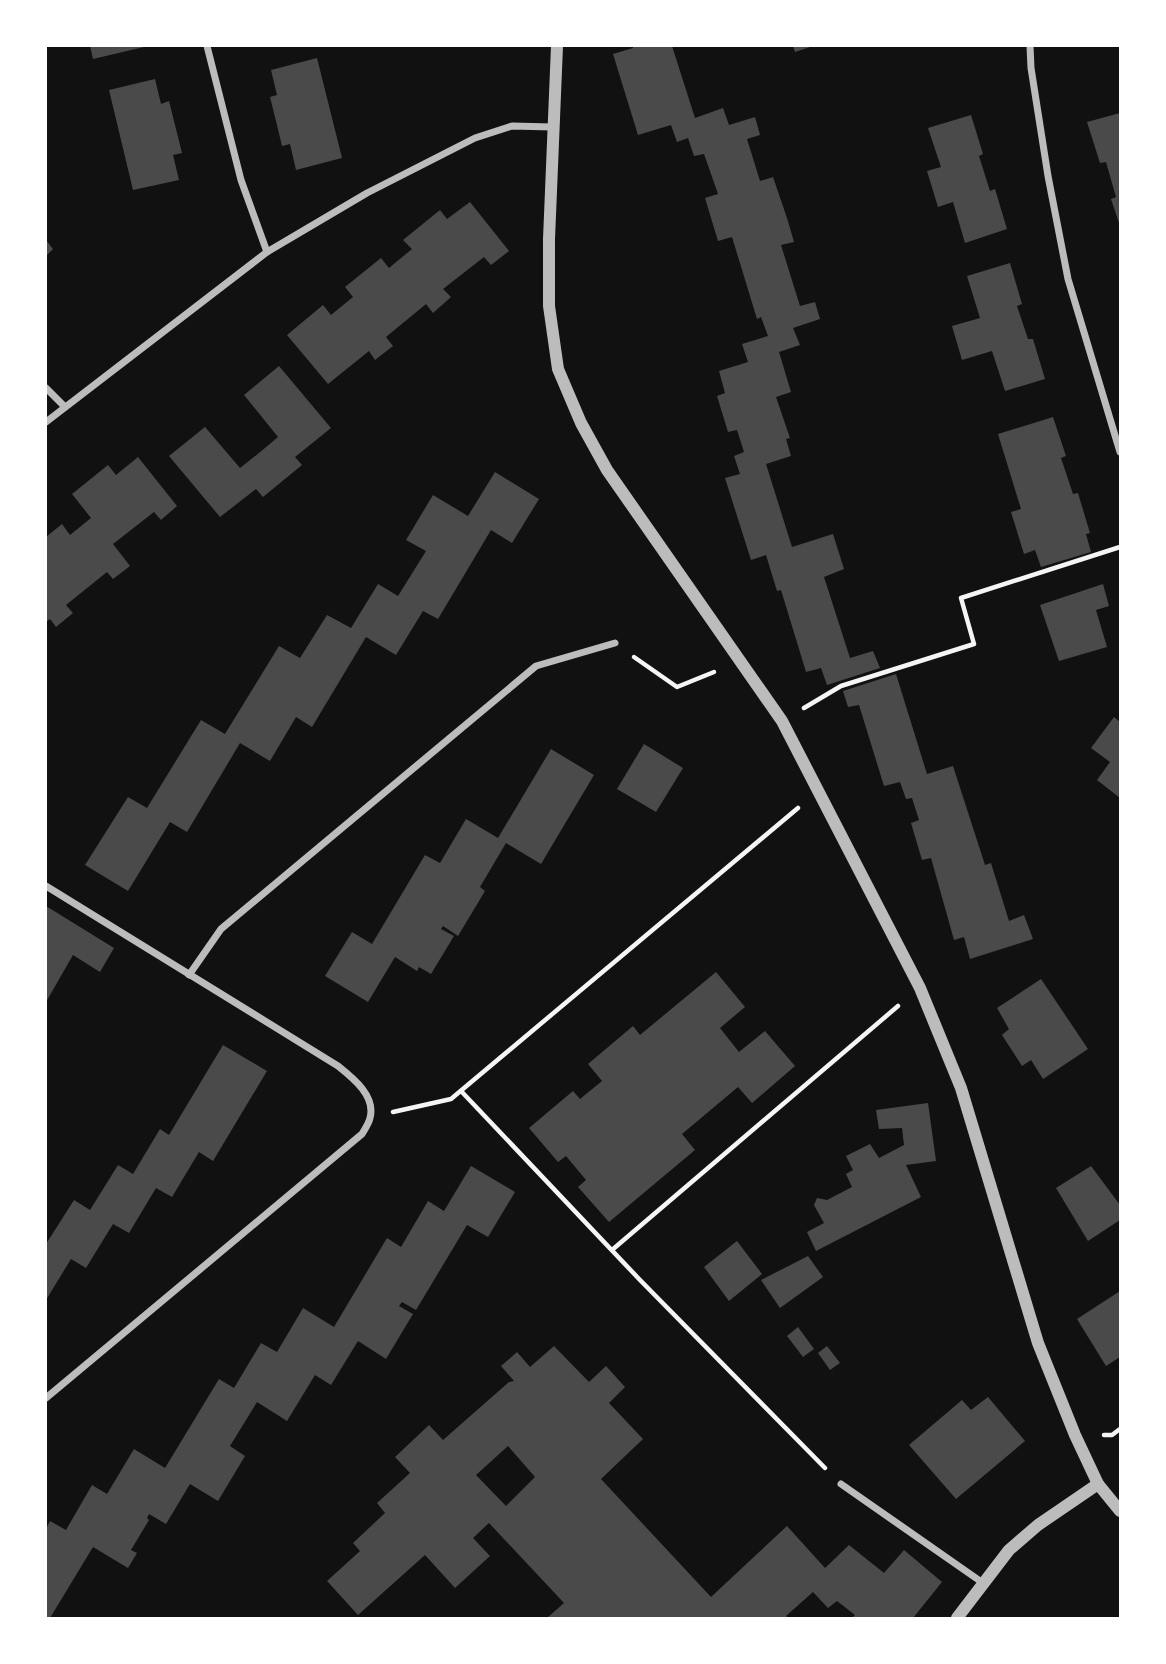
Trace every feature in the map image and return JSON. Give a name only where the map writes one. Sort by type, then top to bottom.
[{"type":"street","points":[[207,46],[241,180],[267,252]]},
{"type":"street","points":[[557,46],[552,127],[549,306],[558,369],[581,423],[607,470],[782,721],[920,988],[961,1088],[1038,1343],[1098,1484],[1121,1511]]},
{"type":"street","points":[[1030,46],[1048,176],[1068,279],[1121,452]]},
{"type":"street","points":[[46,422],[267,252],[379,187],[475,138],[512,127],[552,127]]},
{"type":"street","points":[[46,388],[64,406]]},
{"type":"street","points":[[189,975],[221,929],[536,666],[615,643]]},
{"type":"street","points":[[46,886],[338,1066],[360,1084],[369,1101],[371,1117],[362,1134],[46,1398]]},
{"type":"street","points":[[841,1484],[983,1583]]},
{"type":"street","points":[[957,1619],[1009,1550],[1038,1525],[1098,1484]]},
{"type":"path","points":[[782,721],[841,686],[974,644],[961,598],[1121,547]]},
{"type":"path","points":[[615,643],[677,687],[741,661]]},
{"type":"path","points":[[371,1117],[450,1100],[784,818],[819,793]]},
{"type":"path","points":[[612,1251],[920,988]]},
{"type":"path","points":[[461,1091],[612,1251],[841,1484]]},
{"type":"building","points":[[90,46],[144,46],[144,47],[93,59]]},
{"type":"building","points":[[633,46],[672,46],[695,118],[723,108],[729,125],[755,117],[760,135],[747,139],[760,181],[773,177],[787,218],[794,242],[781,245],[800,306],[815,302],[820,319],[793,328],[800,345],[779,352],[791,392],[776,397],[790,438],[786,439],[791,456],[766,464],[792,547],[833,534],[844,569],[824,577],[850,658],[873,651],[880,668],[827,685],[821,668],[806,672],[781,590],[777,591],[766,555],[751,560],[725,478],[740,474],[734,456],[744,452],[737,430],[728,432],[717,396],[725,393],[719,371],[748,362],[742,344],[768,336],[761,317],[757,319],[732,237],[718,241],[705,198],[718,194],[704,154],[694,156],[688,138],[677,142],[671,125],[638,135],[613,54]]},
{"type":"building","points":[[793,46],[813,46],[795,52]]},
{"type":"building","points":[[317,58],[342,158],[296,170],[290,144],[282,146],[270,97],[277,95],[271,70]]},
{"type":"building","points":[[155,79],[161,104],[169,101],[182,153],[173,155],[179,180],[133,190],[109,90]]},
{"type":"building","points":[[1120,113],[1120,226],[1111,199],[1116,197],[1106,162],[1100,163],[1087,122]]},
{"type":"building","points":[[971,115],[983,154],[979,156],[990,191],[995,189],[1007,229],[965,243],[953,202],[938,207],[927,171],[941,167],[928,128]]},
{"type":"building","points":[[470,202],[509,251],[491,265],[484,257],[443,289],[451,297],[433,313],[426,304],[386,337],[393,346],[375,360],[369,351],[328,384],[287,335],[323,305],[331,315],[353,297],[345,287],[381,258],[389,268],[412,249],[403,240],[440,210],[447,219]]},
{"type":"building","points":[[46,240],[53,249],[46,256]]},
{"type":"building","points":[[1010,263],[1022,304],[1017,306],[1028,339],[1033,339],[1045,379],[1005,391],[992,351],[962,360],[952,326],[980,318],[967,276]]},
{"type":"building","points":[[279,366],[331,428],[295,457],[302,465],[263,497],[256,489],[220,517],[169,456],[205,427],[240,468],[259,453],[278,437],[244,395]]},
{"type":"building","points":[[1053,417],[1066,456],[1061,458],[1073,494],[1078,493],[1090,533],[1086,534],[1091,552],[1041,567],[1035,550],[1024,554],[1011,512],[1021,509],[998,434]]},
{"type":"building","points":[[138,457],[177,506],[161,520],[154,512],[113,544],[130,566],[113,579],[107,572],[66,605],[73,613],[56,627],[50,619],[46,622],[46,537],[62,524],[70,535],[91,518],[72,494],[108,465],[116,475]]},
{"type":"building","points":[[495,472],[539,499],[512,543],[491,530],[438,619],[423,611],[396,655],[366,637],[312,727],[296,717],[270,761],[240,743],[187,832],[170,822],[128,891],[85,865],[128,797],[147,808],[201,720],[225,734],[279,646],[300,658],[327,615],[351,628],[378,584],[398,596],[426,551],[406,540],[433,495],[468,516]]},
{"type":"building","points":[[1103,584],[1109,606],[1096,610],[1107,647],[1059,661],[1040,605]]},
{"type":"building","points":[[896,674],[927,774],[953,766],[985,865],[991,863],[1009,921],[1024,915],[1033,939],[970,959],[964,937],[954,940],[931,858],[922,860],[911,823],[919,820],[912,798],[906,799],[900,782],[884,786],[859,705],[848,707],[843,691]]},
{"type":"building","points":[[1114,717],[1120,722],[1120,798],[1097,780],[1110,762],[1091,748]]},
{"type":"building","points":[[644,744],[683,768],[656,812],[617,789]]},
{"type":"building","points":[[551,749],[594,775],[541,864],[506,843],[480,887],[485,891],[458,936],[443,926],[441,929],[454,936],[431,974],[419,967],[417,971],[395,957],[368,1002],[325,976],[352,932],[372,944],[425,855],[440,863],[466,819],[498,838]]},
{"type":"building","points":[[46,906],[114,948],[100,972],[73,955],[46,1002]]},
{"type":"building","points":[[716,972],[745,1007],[720,1028],[739,1052],[765,1031],[795,1066],[752,1103],[738,1087],[682,1134],[695,1150],[609,1222],[578,1187],[586,1180],[566,1156],[558,1162],[529,1128],[573,1091],[580,1099],[602,1081],[588,1064],[633,1026],[640,1035]]},
{"type":"building","points":[[1041,979],[1088,1049],[1043,1079],[1031,1060],[1022,1066],[1002,1035],[1009,1029],[997,1008]]},
{"type":"building","points":[[223,1045],[267,1071],[213,1161],[199,1152],[172,1197],[156,1188],[129,1233],[113,1224],[86,1268],[71,1259],[46,1300],[46,1244],[74,1200],[90,1210],[118,1165],[133,1174],[160,1129],[169,1135]]},
{"type":"building","points":[[928,1103],[936,1161],[906,1165],[921,1197],[816,1251],[807,1232],[824,1223],[814,1205],[817,1198],[827,1200],[852,1187],[846,1174],[853,1170],[846,1156],[870,1144],[879,1158],[904,1145],[902,1128],[879,1129],[876,1110]]},
{"type":"building","points":[[471,1166],[515,1192],[488,1237],[467,1225],[416,1310],[402,1302],[399,1306],[413,1314],[386,1359],[358,1341],[331,1385],[315,1375],[287,1421],[257,1402],[230,1446],[245,1456],[218,1501],[190,1484],[166,1524],[149,1514],[149,1520],[131,1550],[137,1553],[128,1568],[93,1547],[50,1618],[46,1618],[46,1529],[50,1521],[66,1530],[92,1485],[107,1494],[134,1449],[165,1468],[219,1379],[234,1388],[261,1343],[277,1352],[303,1308],[334,1327],[387,1238],[401,1247],[428,1201],[444,1211]]},
{"type":"building","points":[[1091,1166],[1120,1205],[1120,1220],[1088,1241],[1056,1188]]},
{"type":"building","points":[[737,1241],[762,1274],[729,1301],[704,1267]]},
{"type":"building","points":[[808,1256],[823,1277],[780,1308],[761,1280]]},
{"type":"building","points":[[1120,1291],[1120,1357],[1106,1366],[1077,1319]]},
{"type":"building","points":[[798,1327],[814,1349],[803,1357],[787,1336]]},
{"type":"building","points":[[554,1346],[589,1382],[606,1366],[625,1387],[609,1403],[643,1439],[601,1479],[711,1597],[787,1526],[825,1568],[849,1545],[884,1573],[904,1550],[942,1582],[913,1618],[852,1618],[855,1615],[837,1601],[828,1608],[813,1592],[786,1616],[788,1618],[547,1618],[564,1603],[489,1523],[473,1538],[490,1556],[455,1588],[425,1555],[358,1615],[327,1581],[360,1551],[353,1543],[385,1513],[377,1503],[410,1473],[395,1457],[429,1425],[443,1440],[509,1382],[514,1381],[501,1366],[517,1352],[530,1367]],"holes":[[[508,1446],[535,1477],[506,1506],[476,1475]]]},
{"type":"building","points":[[827,1346],[840,1363],[830,1370],[818,1353]]},
{"type":"building","points":[[988,1397],[1025,1441],[956,1499],[909,1445],[962,1400],[971,1410]]}]
